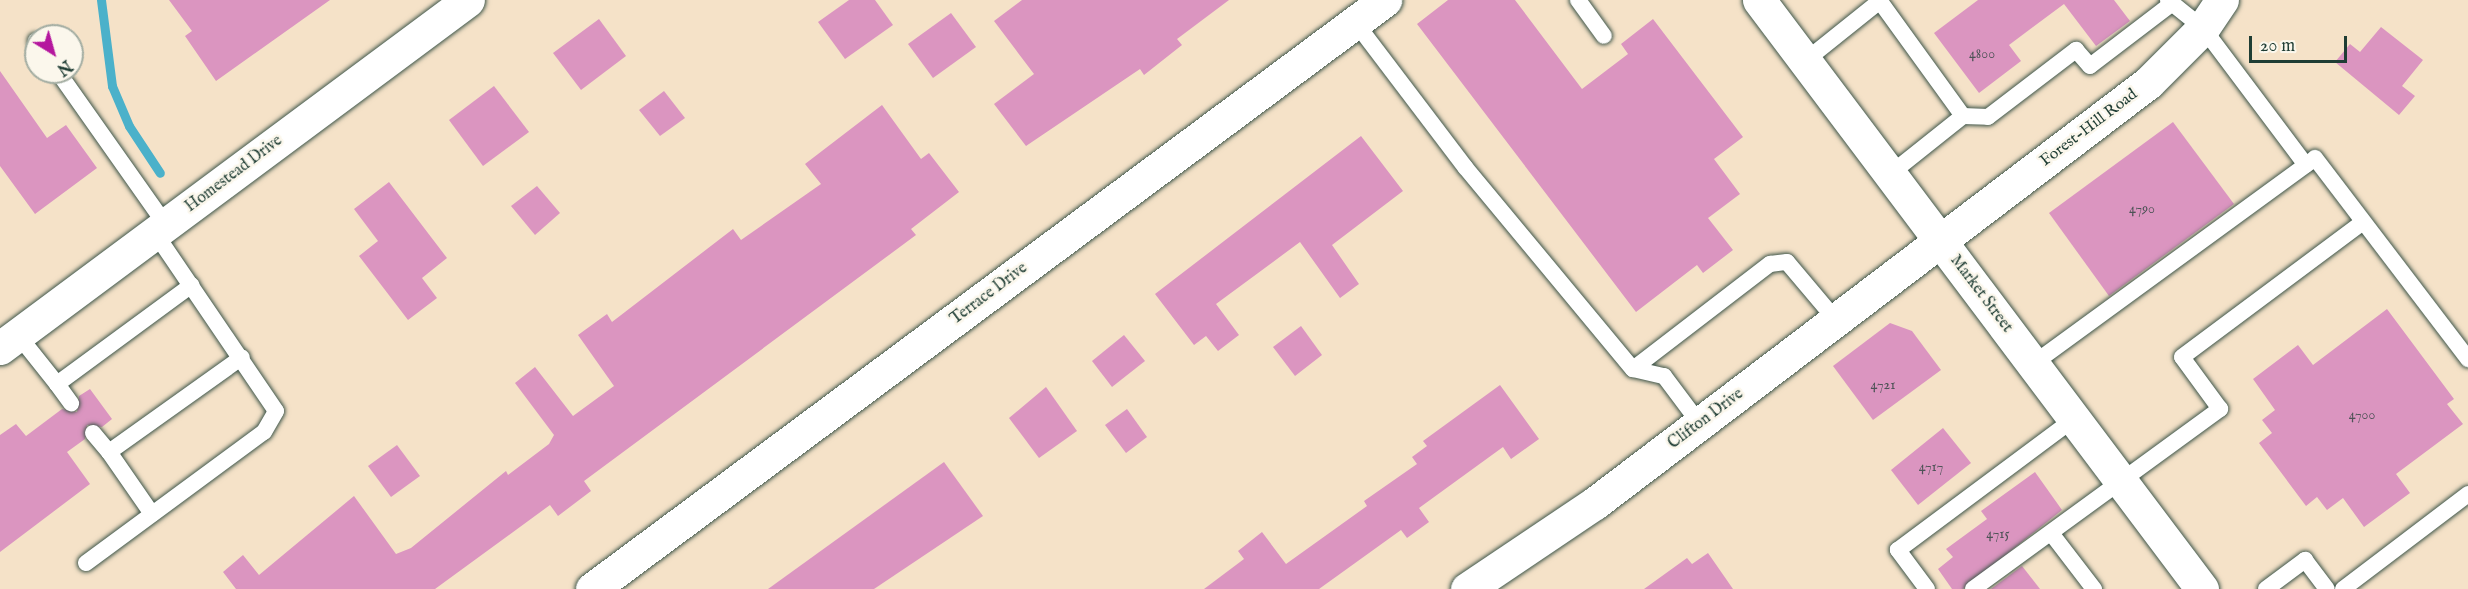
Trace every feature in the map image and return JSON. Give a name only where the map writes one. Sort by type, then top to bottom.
[{"type":"street","name":"Homestead Drive","points":[[9,341],[468,0]]},
{"type":"street","name":"Terrace Drive","points":[[592,589],[1385,0]]},
{"type":"street","name":"Market Street","points":[[1759,0],[2202,589]]},
{"type":"street","name":"Forest-Hill Road","points":[[1941,241],[2148,83],[2203,28],[2222,0]]},
{"type":"street","name":"Clifton Drive","points":[[1467,589],[1700,424],[1941,241]]},
{"type":"lane","points":[[1578,0],[1604,36]]},
{"type":"lane","points":[[1805,61],[1880,1],[1963,116]]},
{"type":"lane","points":[[1890,174],[1963,116],[1988,117],[2076,50],[2090,66],[2169,2],[2203,28],[2306,165]]},
{"type":"lane","points":[[1355,22],[1465,167],[1633,369],[1664,376],[1700,424]]},
{"type":"lane","points":[[65,84],[161,229],[192,285],[272,401],[274,422],[86,563]]},
{"type":"lane","points":[[2033,364],[2315,158],[2468,359]]},
{"type":"lane","points":[[1973,589],[2123,483],[2220,409],[2182,357],[2363,222]]},
{"type":"lane","points":[[1633,369],[1770,264],[1787,262],[1836,320]]},
{"type":"lane","points":[[57,384],[192,285]]},
{"type":"lane","points":[[9,341],[57,384],[71,403]]},
{"type":"lane","points":[[109,452],[242,357]]},
{"type":"lane","points":[[1927,589],[1898,550],[2074,419]]},
{"type":"lane","points":[[93,433],[152,514]]},
{"type":"lane","points":[[2343,589],[2468,494]]},
{"type":"lane","points":[[2051,533],[2094,589]]},
{"type":"lane","points":[[2266,589],[2305,560],[2326,589]]},
{"type":"building","points":[[169,0],[330,0],[216,81],[185,36],[192,31]]},
{"type":"building","points":[[849,0],[875,0],[893,25],[845,59],[818,22]]},
{"type":"building","points":[[1022,0],[1229,0],[1177,39],[1182,45],[1144,75],[1140,69],[1026,146],[994,104],[1034,74],[994,21]]},
{"type":"building","points":[[1448,0],[1515,0],[1582,89],[1628,54],[1621,44],[1653,19],[1743,137],[1714,159],[1740,194],[1708,218],[1733,250],[1703,273],[1697,265],[1636,312],[1417,24]]},
{"type":"building","points":[[1978,0],[2114,0],[2130,21],[2096,46],[2064,4],[2009,45],[2021,61],[1979,93],[1934,33]]},
{"type":"building","points":[[951,13],[976,47],[933,78],[908,44]]},
{"type":"building","points":[[599,19],[626,56],[581,90],[553,53]]},
{"type":"building","points":[[2381,27],[2423,60],[2402,86],[2415,96],[2399,115],[2335,62],[2350,44],[2360,52]]},
{"type":"building","points":[[0,71],[47,138],[66,125],[97,168],[35,214],[0,166]]},
{"type":"building","points":[[494,86],[529,132],[483,166],[449,120]]},
{"type":"building","points":[[664,91],[685,118],[660,136],[639,110]]},
{"type":"building","points":[[882,105],[921,159],[929,153],[959,192],[911,229],[916,235],[584,481],[591,491],[558,516],[550,505],[435,589],[236,589],[223,572],[243,555],[259,575],[354,496],[396,554],[411,548],[506,471],[508,475],[549,444],[554,435],[515,383],[535,367],[573,416],[614,386],[578,335],[607,314],[612,322],[733,229],[741,240],[821,184],[805,164]]},
{"type":"building","points":[[2173,122],[2234,204],[2109,296],[2049,213]]},
{"type":"building","points":[[1361,136],[1403,191],[1332,245],[1359,284],[1340,298],[1300,242],[1216,304],[1239,335],[1218,351],[1206,336],[1194,345],[1155,294]]},
{"type":"building","points":[[389,182],[447,258],[422,278],[437,298],[408,320],[359,256],[378,241],[354,209]]},
{"type":"building","points":[[537,186],[560,213],[535,235],[511,206]]},
{"type":"building","points":[[2387,309],[2454,399],[2447,404],[2463,424],[2396,474],[2410,493],[2364,527],[2343,498],[2327,510],[2317,497],[2306,506],[2259,443],[2272,433],[2262,420],[2275,410],[2253,379],[2298,345],[2313,365]]},
{"type":"building","points":[[1890,323],[1912,331],[1941,370],[1873,420],[1833,366]]},
{"type":"building","points":[[1301,326],[1322,355],[1295,376],[1273,347]]},
{"type":"building","points":[[1124,335],[1145,361],[1112,387],[1092,361]]},
{"type":"building","points":[[1500,385],[1539,439],[1511,459],[1503,447],[1419,508],[1429,522],[1407,538],[1401,530],[1319,589],[1204,589],[1244,559],[1238,551],[1262,532],[1286,564],[1367,506],[1364,501],[1417,464],[1412,457],[1427,446],[1423,441]]},
{"type":"building","points":[[1046,387],[1077,431],[1039,458],[1009,418]]},
{"type":"building","points":[[90,389],[112,419],[102,427],[87,425],[85,439],[67,452],[90,484],[0,552],[0,435],[16,424],[26,436],[62,409],[77,412],[79,396]]},
{"type":"building","points":[[1127,409],[1147,437],[1126,453],[1105,425]]},
{"type":"building","points":[[1943,428],[1971,463],[1918,505],[1891,470]]},
{"type":"building","points":[[397,445],[420,476],[391,497],[368,466]]},
{"type":"building","points":[[944,462],[983,516],[874,589],[768,589]]},
{"type":"building","points":[[2035,472],[2062,510],[1963,589],[1952,589],[1938,569],[1953,557],[1946,549],[1987,519],[1981,511]]},
{"type":"building","points":[[1708,553],[1733,589],[1644,589],[1687,558],[1692,564]]},
{"type":"building","points":[[2022,566],[2040,589],[1991,589]]},
{"type":"waterway","points":[[101,0],[112,86],[129,126],[160,173]]}]
